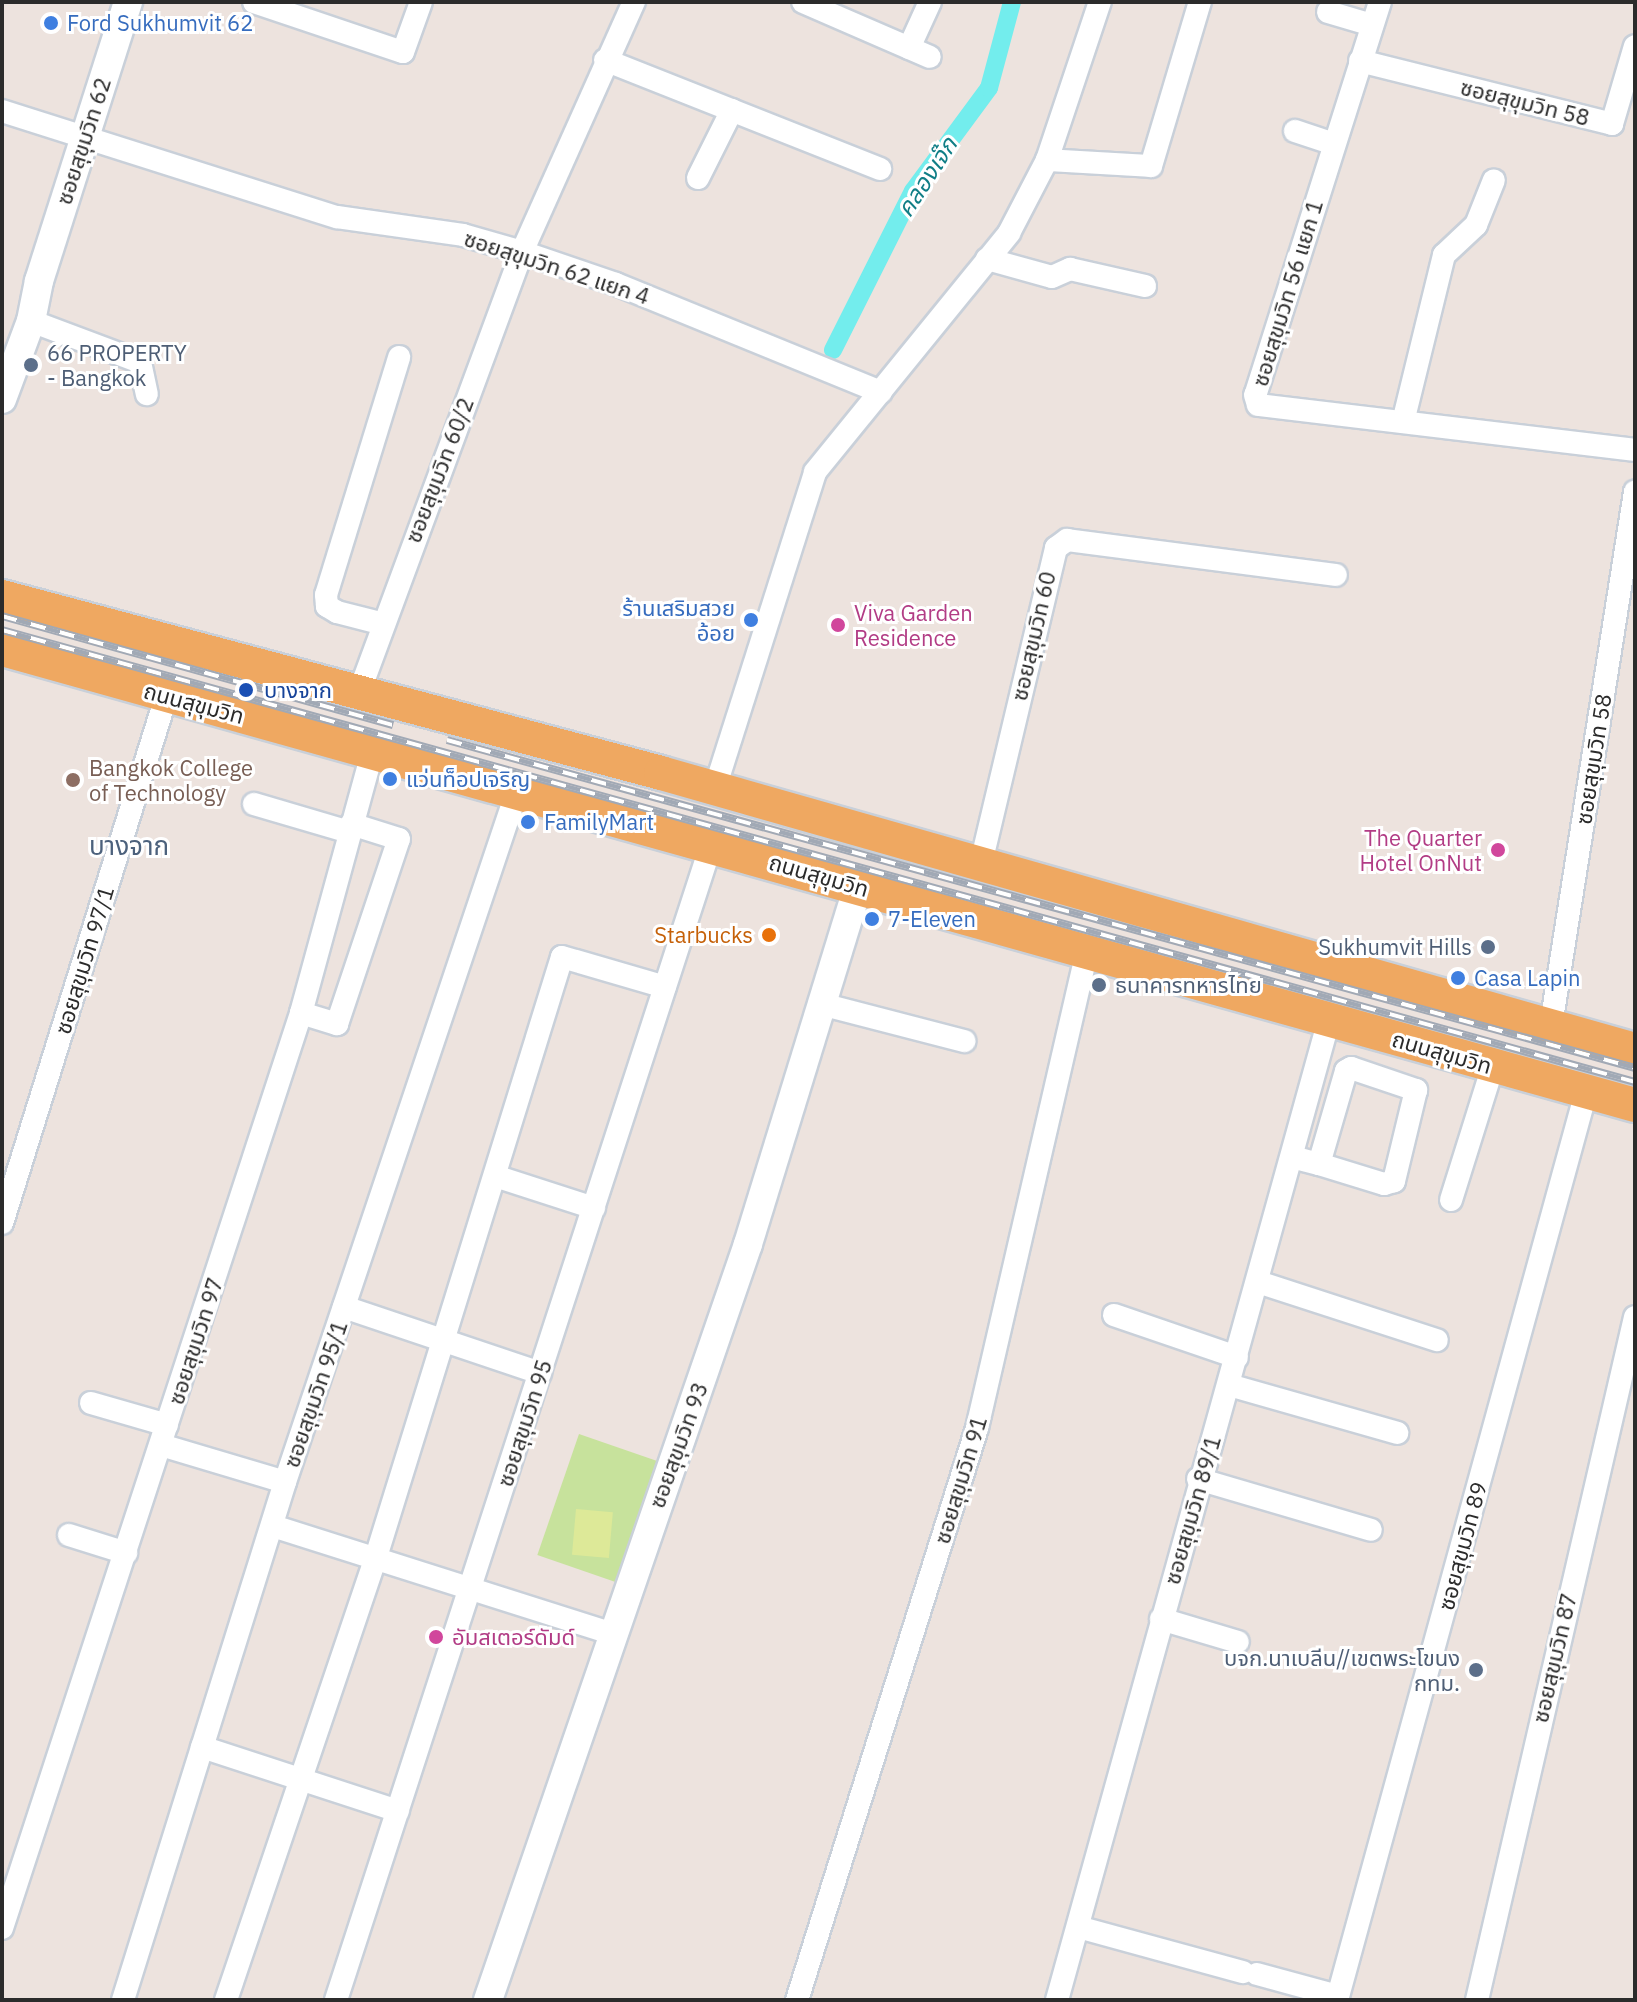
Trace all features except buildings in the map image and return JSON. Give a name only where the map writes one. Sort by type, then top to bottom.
[{"type":"main road","points":[[2,597],[360,690],[715,788],[1635,1050]]},
{"type":"main road","name":"ถนนสุขุมวิท","points":[[2,649],[166,697],[373,750],[1635,1105]]},
{"type":"main road","points":[[1478,1005],[1479,1062]]},
{"type":"street","name":"ซอยสุขุมวิท 62","points":[[2,399],[31,321],[39,281],[128,2]]},
{"type":"street","points":[[254,2],[403,52],[421,2]]},
{"type":"street","name":"ซอยสุขุมวิท 60/2","points":[[360,690],[380,623],[522,252],[605,60],[634,2]]},
{"type":"street","points":[[803,2],[920,52],[930,2]]},
{"type":"street","points":[[715,788],[815,472],[1009,233],[1047,160],[1100,2]]},
{"type":"street","points":[[1047,160],[1151,166],[1200,2]]},
{"type":"street","name":"ซอยสุขุมวิท 56 แยก 1","points":[[1380,2],[1255,395],[1266,409],[1635,450]]},
{"type":"street","points":[[1328,12],[1372,25]]},
{"type":"street","name":"ซอยสุขุมวิท 58","points":[[1360,61],[1612,124],[1635,46]]},
{"type":"street","points":[[605,60],[880,169]]},
{"type":"street","points":[[698,178],[732,110]]},
{"type":"street","name":"ซอยสุขุมวิท 62 แยก 4","points":[[2,111],[83,140],[337,217],[463,235],[522,252],[616,284],[881,392]]},
{"type":"street","points":[[1295,131],[1334,144]]},
{"type":"street","points":[[1403,422],[1444,255],[1476,225],[1494,180]]},
{"type":"street","points":[[987,259],[1052,277],[1070,269],[1145,286]]},
{"type":"street","name":"ซอยสุขุมวิท 62","points":[[2,349],[16,313],[39,281]]},
{"type":"street","points":[[31,321],[140,362],[147,394]]},
{"type":"street","points":[[380,623],[337,612],[327,606],[326,595],[399,357]]},
{"type":"street","name":"ซอยสุขุมวิท 58","points":[[1551,1025],[1635,492]]},
{"type":"street","name":"ซอยสุขุมวิท 60","points":[[981,863],[1056,548],[1067,540],[1336,575]]},
{"type":"street","name":"ซอยสุขุมวิท 97/1","points":[[2,1223],[166,697]]},
{"type":"street","name":"ซอยสุขุมวิท 97","points":[[2,1928],[301,1013],[373,750]]},
{"type":"street","name":"ซอยสุขุมวิท 95/1","points":[[123,2000],[285,1482],[517,791]]},
{"type":"street","points":[[254,804],[399,839],[337,1024],[301,1013]]},
{"type":"street","name":"ซอยสุขุมวิท 95","points":[[336,2000],[711,845]]},
{"type":"street","name":"ซอยสุขุมวิท 93","points":[[488,2000],[610,1633],[743,1258],[825,1005],[858,886]]},
{"type":"street","name":"ซอยสุขุมวิท 91","points":[[797,2000],[977,1428],[1087,950]]},
{"type":"street","points":[[226,2000],[376,1557],[562,957],[665,987]]},
{"type":"street","points":[[825,1005],[964,1041]]},
{"type":"street","name":"ซอยสุขุมวิท 89/1","points":[[1057,2000],[1198,1479],[1237,1357],[1329,1020]]},
{"type":"street","points":[[1451,1200],[1479,1062]]},
{"type":"street","points":[[1292,1157],[1384,1184],[1394,1181],[1416,1090],[1351,1068],[1346,1071],[1319,1164]]},
{"type":"street","name":"ซอยสุขุมวิท 89","points":[[1338,1998],[1586,1092]]},
{"type":"street","points":[[495,1176],[594,1208]]},
{"type":"street","points":[[1258,1282],[1437,1340]]},
{"type":"street","points":[[344,1307],[540,1373]]},
{"type":"street","points":[[1114,1315],[1237,1357]]},
{"type":"street","name":"ซอยสุขุมวิท 87","points":[[1477,2000],[1635,1317]]},
{"type":"street","points":[[1229,1385],[1397,1433]]},
{"type":"street","points":[[91,1403],[285,1482]]},
{"type":"street","points":[[1198,1479],[1371,1530]]},
{"type":"street","points":[[273,1526],[610,1633]]},
{"type":"street","points":[[69,1535],[126,1553]]},
{"type":"street","points":[[1161,1619],[1238,1642]]},
{"type":"street","points":[[202,1747],[398,1811]]},
{"type":"street","points":[[1078,1927],[1338,1998]]},
{"type":"green space","points":[[579,1434],[662,1463],[621,1584],[537,1555]]},
{"type":"green space","points":[[576,1509],[613,1512],[609,1558],[572,1555]]},
{"type":"waterway","name":"คลองเจ๊ก","points":[[833,350],[913,191],[989,88],[1012,2]]},
{"type":"railway","points":[[2,616],[393,725]]},
{"type":"railway","points":[[2,630],[1635,1082]]},
{"type":"railway","points":[[447,740],[1635,1068]]},
{"type":"place","name":"Ford Sukhumvit 62","points":[[51,23]]},
{"type":"place","name":"66 PROPERTY - Bangkok","points":[[31,365]]},
{"type":"place","name":"ร้านเสริมสวย อ้อย","points":[[751,620]]},
{"type":"place","name":"Viva Garden Residence","points":[[838,625]]},
{"type":"place","name":"บางจาก","points":[[246,690]]},
{"type":"place","name":"แว่นท็อปเจริญ","points":[[390,779]]},
{"type":"place","name":"Bangkok College of Technology","points":[[73,780]]},
{"type":"place","name":"FamilyMart","points":[[528,822]]},
{"type":"place","name":"The Quarter Hotel OnNut","points":[[1498,850]]},
{"type":"place","name":"7-Eleven","points":[[872,919]]},
{"type":"place","name":"Starbucks","points":[[769,935]]},
{"type":"place","name":"Sukhumvit Hills","points":[[1488,947]]},
{"type":"place","name":"Casa Lapin","points":[[1458,978]]},
{"type":"place","name":"ธนาคารทหารไทย","points":[[1099,985]]},
{"type":"place","name":"อัมสเตอร์ดัมด์","points":[[436,1637]]},
{"type":"place","name":"บจก.นาเบลีน//เขตพระโขนง กทม.","points":[[1476,1670]]},
{"type":"district","name":"บางจาก","points":[[129,846]]}]
